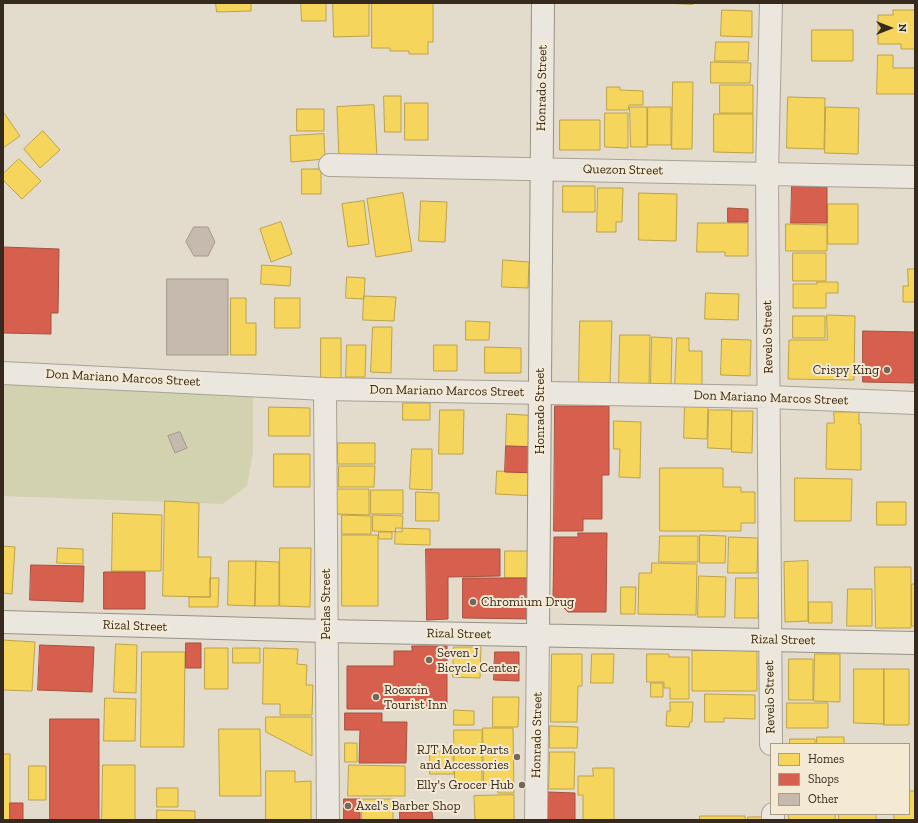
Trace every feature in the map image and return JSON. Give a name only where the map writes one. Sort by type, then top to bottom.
[{"type":"street","name":"Honrado Street","points":[[536,820],[543,3]]},
{"type":"street","name":"Revelo Street","points":[[771,3],[767,173],[769,640],[771,743]]},
{"type":"street","name":"Quezon Street","points":[[330,165],[915,176]]},
{"type":"street","name":"Don Mariano Marcos Street","points":[[3,373],[325,389],[769,397],[915,403]]},
{"type":"street","name":"Perlas Street","points":[[325,389],[328,820]]},
{"type":"street","name":"Rizal Street","points":[[3,622],[326,631],[915,643]]},
{"type":"green space","points":[[3,383],[253,394],[253,453],[247,486],[223,504],[3,496]]},
{"type":"building: Homes","points":[[216,3],[251,3],[251,11],[217,12]]},
{"type":"building: Homes","points":[[301,3],[326,3],[326,21],[302,21]]},
{"type":"building: Homes","points":[[333,3],[369,3],[369,36],[334,37]]},
{"type":"building: Homes","points":[[372,3],[433,3],[433,42],[428,42],[428,54],[409,54],[409,51],[390,51],[390,48],[372,48]]},
{"type":"building: Homes","points":[[661,3],[693,3],[693,4]]},
{"type":"building: Homes","points":[[722,10],[752,11],[752,37],[721,36]]},
{"type":"building: Homes","points":[[893,10],[915,10],[915,49],[901,49],[901,44],[878,44],[878,15],[893,15]]},
{"type":"building: Homes","points":[[812,30],[853,30],[853,61],[812,61]]},
{"type":"building: Homes","points":[[716,42],[749,42],[748,61],[715,61]]},
{"type":"building: Homes","points":[[878,55],[893,55],[893,68],[915,68],[915,94],[877,94]]},
{"type":"building: Homes","points":[[711,62],[751,63],[750,83],[711,83]]},
{"type":"building: Homes","points":[[673,82],[693,82],[692,149],[672,149]]},
{"type":"building: Homes","points":[[720,85],[753,85],[753,113],[720,113]]},
{"type":"building: Homes","points":[[607,87],[620,87],[620,90],[643,91],[643,105],[629,105],[628,110],[607,110]]},
{"type":"building: Homes","points":[[384,96],[401,96],[401,132],[385,132]]},
{"type":"building: Homes","points":[[788,97],[825,98],[824,149],[787,148]]},
{"type":"building: Homes","points":[[405,103],[428,103],[428,140],[405,140]]},
{"type":"building: Homes","points":[[374,105],[377,156],[339,158],[337,107]]},
{"type":"building: Homes","points":[[630,107],[647,107],[647,147],[631,147]]},
{"type":"building: Homes","points":[[648,107],[671,107],[671,145],[648,145]]},
{"type":"building: Homes","points":[[826,107],[859,108],[858,154],[825,153]]},
{"type":"building: Homes","points":[[297,109],[324,109],[324,131],[297,131]]},
{"type":"building: Homes","points":[[4,113],[20,136],[3,148],[3,114]]},
{"type":"building: Homes","points":[[605,113],[628,113],[628,148],[605,147]]},
{"type":"building: Homes","points":[[714,114],[753,114],[753,153],[714,152]]},
{"type":"building: Homes","points":[[560,120],[600,120],[600,150],[560,150]]},
{"type":"building: Homes","points":[[43,131],[60,150],[40,168],[24,149]]},
{"type":"building: Homes","points":[[324,134],[325,159],[291,162],[290,136]]},
{"type":"building: Homes","points":[[19,159],[41,181],[22,199],[3,180],[3,174]]},
{"type":"building: Homes","points":[[302,169],[321,169],[321,194],[302,194]]},
{"type":"building: Homes","points":[[563,186],[595,186],[595,212],[563,212]]},
{"type":"building: Homes","points":[[598,188],[623,188],[622,222],[616,222],[616,232],[597,232]]},
{"type":"building: Homes","points":[[403,193],[412,251],[376,257],[367,199]]},
{"type":"building: Homes","points":[[639,193],[677,194],[676,241],[639,240]]},
{"type":"building: Homes","points":[[364,201],[369,244],[348,247],[342,204]]},
{"type":"building: Homes","points":[[421,201],[447,202],[445,242],[419,241]]},
{"type":"building: Homes","points":[[828,204],[858,204],[858,244],[828,244]]},
{"type":"building: Homes","points":[[281,222],[292,254],[271,262],[260,229]]},
{"type":"building: Homes","points":[[698,223],[748,223],[748,256],[725,256],[725,252],[697,252]]},
{"type":"building: Homes","points":[[786,224],[827,225],[827,251],[786,251]]},
{"type":"building: Homes","points":[[793,253],[826,253],[826,281],[793,281]]},
{"type":"building: Homes","points":[[503,260],[529,262],[528,288],[502,287]]},
{"type":"building: Homes","points":[[262,265],[291,267],[290,286],[261,284]]},
{"type":"building: Homes","points":[[908,269],[915,269],[915,302],[903,302],[903,286],[908,286]]},
{"type":"building: Homes","points":[[347,277],[365,278],[364,299],[346,298]]},
{"type":"building: Homes","points":[[817,282],[838,282],[838,293],[826,293],[826,308],[793,308],[793,284],[817,284]]},
{"type":"building: Homes","points":[[706,293],[739,294],[738,320],[705,319]]},
{"type":"building: Homes","points":[[364,296],[396,297],[394,321],[363,320]]},
{"type":"building: Homes","points":[[231,298],[246,298],[246,323],[256,323],[256,355],[231,355]]},
{"type":"building: Homes","points":[[275,298],[300,298],[300,328],[275,328]]},
{"type":"building: Homes","points":[[827,315],[855,316],[854,380],[788,379],[789,340],[827,340]]},
{"type":"building: Homes","points":[[793,316],[825,316],[825,338],[793,338]]},
{"type":"building: Homes","points":[[466,321],[490,322],[489,340],[466,340]]},
{"type":"building: Homes","points":[[580,321],[612,321],[610,383],[579,383]]},
{"type":"building: Homes","points":[[373,327],[392,327],[391,373],[371,372]]},
{"type":"building: Homes","points":[[620,335],[650,335],[649,385],[619,385]]},
{"type":"building: Homes","points":[[652,337],[672,338],[671,385],[651,384]]},
{"type":"building: Homes","points":[[321,338],[341,338],[341,379],[321,379]]},
{"type":"building: Homes","points":[[677,338],[689,338],[689,351],[702,351],[702,389],[675,388]]},
{"type":"building: Homes","points":[[722,339],[751,340],[750,376],[721,375]]},
{"type":"building: Homes","points":[[347,345],[366,345],[365,377],[346,377]]},
{"type":"building: Homes","points":[[434,345],[457,345],[457,371],[434,371]]},
{"type":"building: Homes","points":[[485,347],[521,348],[521,373],[485,373]]},
{"type":"building: Homes","points":[[403,403],[430,403],[430,420],[403,420]]},
{"type":"building: Homes","points":[[685,404],[708,405],[707,439],[684,438]]},
{"type":"building: Homes","points":[[269,407],[310,408],[310,436],[269,436]]},
{"type":"building: Homes","points":[[440,410],[464,410],[463,454],[439,454]]},
{"type":"building: Homes","points":[[709,410],[732,410],[731,449],[708,448]]},
{"type":"building: Homes","points":[[732,411],[753,411],[752,453],[732,452]]},
{"type":"building: Homes","points":[[834,412],[859,412],[859,424],[861,424],[861,470],[826,469],[827,423],[834,423]]},
{"type":"building: Homes","points":[[507,414],[541,416],[540,447],[506,446]]},
{"type":"building: Homes","points":[[614,421],[641,422],[640,478],[619,477],[620,449],[614,449]]},
{"type":"building: Homes","points":[[338,443],[375,443],[375,464],[338,464]]},
{"type":"building: Homes","points":[[412,449],[432,449],[432,490],[410,489]]},
{"type":"building: Homes","points":[[274,454],[310,454],[310,487],[274,487]]},
{"type":"building: Homes","points":[[339,466],[375,466],[374,487],[339,487]]},
{"type":"building: Homes","points":[[660,468],[723,468],[723,487],[741,487],[741,492],[755,492],[755,523],[741,523],[741,531],[660,531]]},
{"type":"building: Homes","points":[[497,471],[539,473],[538,496],[496,494]]},
{"type":"building: Homes","points":[[795,478],[852,479],[851,521],[795,521]]},
{"type":"building: Homes","points":[[337,489],[369,489],[369,515],[337,514]]},
{"type":"building: Homes","points":[[371,490],[403,490],[403,514],[371,514]]},
{"type":"building: Homes","points":[[416,492],[439,493],[439,521],[416,521]]},
{"type":"building: Homes","points":[[165,501],[199,503],[198,557],[211,557],[210,597],[163,596]]},
{"type":"building: Homes","points":[[877,502],[906,502],[906,525],[877,525]]},
{"type":"building: Homes","points":[[113,513],[162,515],[161,571],[112,571]]},
{"type":"building: Homes","points":[[342,515],[371,516],[371,534],[342,534]]},
{"type":"building: Homes","points":[[373,515],[403,516],[402,532],[373,531]]},
{"type":"building: Homes","points":[[396,528],[430,529],[430,545],[395,544]]},
{"type":"building: Homes","points":[[379,532],[392,532],[392,539],[379,539]]},
{"type":"building: Homes","points":[[342,535],[378,535],[378,606],[342,606]]},
{"type":"building: Homes","points":[[700,535],[726,536],[725,563],[700,563]]},
{"type":"building: Homes","points":[[660,536],[698,536],[698,562],[659,562]]},
{"type":"building: Homes","points":[[729,537],[758,538],[757,573],[728,573]]},
{"type":"building: Homes","points":[[3,546],[15,547],[12,594],[3,593]]},
{"type":"building: Homes","points":[[58,548],[83,549],[83,564],[57,563]]},
{"type":"building: Homes","points":[[280,548],[311,548],[310,607],[280,606]]},
{"type":"building: Homes","points":[[505,551],[535,551],[535,578],[505,578]]},
{"type":"building: Homes","points":[[229,561],[256,561],[255,606],[228,605]]},
{"type":"building: Homes","points":[[256,561],[279,562],[279,606],[255,606]]},
{"type":"building: Homes","points":[[808,561],[808,621],[785,622],[784,562]]},
{"type":"building: Homes","points":[[652,563],[697,564],[696,615],[638,614],[639,573],[651,573]]},
{"type":"building: Homes","points":[[875,567],[911,567],[911,628],[876,628]]},
{"type":"building: Homes","points":[[699,576],[726,577],[725,617],[698,617]]},
{"type":"building: Homes","points":[[210,578],[219,578],[218,607],[189,607],[189,597],[210,597]]},
{"type":"building: Homes","points":[[736,578],[759,578],[758,618],[735,618]]},
{"type":"building: Homes","points":[[912,584],[915,584],[915,626],[912,626]]},
{"type":"building: Homes","points":[[621,587],[636,587],[635,614],[621,614]]},
{"type":"building: Homes","points":[[848,589],[872,589],[872,626],[847,626]]},
{"type":"building: Homes","points":[[809,602],[832,602],[832,623],[809,623]]},
{"type":"building: Homes","points":[[3,640],[35,642],[32,691],[3,690]]},
{"type":"building: Homes","points":[[116,644],[137,645],[136,693],[114,692]]},
{"type":"building: Homes","points":[[454,647],[481,647],[480,678],[453,677]]},
{"type":"building: Homes","points":[[205,648],[228,648],[228,689],[205,689]]},
{"type":"building: Homes","points":[[233,648],[260,648],[260,663],[233,663]]},
{"type":"building: Homes","points":[[264,648],[298,649],[297,664],[307,665],[306,685],[313,685],[312,715],[280,715],[280,704],[263,704]]},
{"type":"building: Homes","points":[[757,650],[757,691],[692,691],[692,651]]},
{"type":"building: Homes","points":[[142,652],[185,652],[184,747],[141,747]]},
{"type":"building: Homes","points":[[552,654],[582,654],[582,686],[578,686],[577,722],[551,722]]},
{"type":"building: Homes","points":[[592,654],[614,654],[613,683],[591,683]]},
{"type":"building: Homes","points":[[647,654],[669,654],[669,657],[689,657],[689,699],[670,699],[670,688],[664,688],[664,682],[647,682]]},
{"type":"building: Homes","points":[[815,654],[840,654],[840,702],[814,701]]},
{"type":"building: Homes","points":[[789,659],[813,659],[813,700],[789,700]]},
{"type":"building: Homes","points":[[854,669],[884,669],[884,724],[854,723]]},
{"type":"building: Homes","points":[[884,669],[909,669],[909,725],[884,725]]},
{"type":"building: Homes","points":[[651,683],[663,683],[663,697],[651,697]]},
{"type":"building: Homes","points":[[705,694],[755,695],[755,719],[724,718],[724,722],[705,722]]},
{"type":"building: Homes","points":[[493,697],[519,697],[518,727],[493,727]]},
{"type":"building: Homes","points":[[105,698],[136,699],[135,741],[104,741]]},
{"type":"building: Homes","points":[[670,702],[693,702],[692,722],[690,722],[689,727],[666,726],[667,711],[670,711]]},
{"type":"building: Homes","points":[[787,703],[828,703],[828,728],[787,728]]},
{"type":"building: Homes","points":[[454,710],[474,711],[474,725],[454,725]]},
{"type":"building: Homes","points":[[266,717],[312,717],[312,756],[266,732]]},
{"type":"building: Homes","points":[[550,726],[578,727],[577,748],[550,748]]},
{"type":"building: Homes","points":[[483,728],[513,728],[514,793],[498,793],[497,785],[484,785]]},
{"type":"building: Homes","points":[[219,729],[260,729],[261,796],[220,796]]},
{"type":"building: Homes","points":[[454,730],[482,730],[482,785],[455,785]]},
{"type":"building: Homes","points":[[817,737],[844,737],[844,743],[817,743]]},
{"type":"building: Homes","points":[[790,739],[815,739],[815,743],[790,743]]},
{"type":"building: Homes","points":[[345,743],[357,743],[357,762],[345,762]]},
{"type":"building: Homes","points":[[430,752],[453,752],[454,774],[430,774]]},
{"type":"building: Homes","points":[[550,752],[575,752],[574,789],[549,789]]},
{"type":"building: Homes","points":[[3,754],[10,754],[10,820],[3,820]]},
{"type":"building: Homes","points":[[103,765],[135,765],[135,820],[102,820]]},
{"type":"building: Homes","points":[[349,765],[405,766],[405,796],[348,796]]},
{"type":"building: Homes","points":[[29,766],[46,766],[46,800],[29,800]]},
{"type":"building: Homes","points":[[593,768],[614,768],[614,820],[583,820],[583,795],[578,795],[578,776],[593,776]]},
{"type":"building: Homes","points":[[266,771],[295,771],[295,782],[311,781],[311,820],[266,820]]},
{"type":"building: Homes","points":[[157,788],[178,788],[178,807],[157,807]]},
{"type":"building: Homes","points":[[910,791],[915,791],[915,820],[894,820],[894,815],[910,815]]},
{"type":"building: Homes","points":[[514,795],[514,820],[475,820],[474,796]]},
{"type":"building: Homes","points":[[362,799],[393,799],[393,820],[362,820]]},
{"type":"building: Homes","points":[[157,810],[195,811],[195,820],[157,820]]},
{"type":"building: Homes","points":[[789,815],[835,815],[835,820],[789,820]]},
{"type":"building: Homes","points":[[839,815],[876,815],[876,820],[839,820]]},
{"type":"building: Homes","points":[[700,816],[745,816],[745,820],[700,820]]},
{"type":"building: Homes","points":[[748,817],[767,817],[767,820],[748,820]]},
{"type":"building: Shops","points":[[792,186],[827,186],[827,223],[791,223]]},
{"type":"building: Shops","points":[[728,208],[748,209],[748,222],[728,222]]},
{"type":"building: Shops","points":[[3,247],[59,249],[58,313],[51,313],[51,334],[3,333]]},
{"type":"building: Shops","points":[[863,331],[915,332],[915,383],[863,382]]},
{"type":"building: Shops","points":[[555,406],[609,406],[609,475],[602,475],[602,519],[583,519],[583,531],[554,531]]},
{"type":"building: Shops","points":[[506,446],[540,447],[539,473],[505,472]]},
{"type":"building: Shops","points":[[578,533],[607,533],[606,612],[568,612],[553,597],[554,537],[578,537]]},
{"type":"building: Shops","points":[[426,549],[500,549],[500,576],[448,577],[448,619],[427,620]]},
{"type":"building: Shops","points":[[31,565],[84,566],[83,602],[30,600]]},
{"type":"building: Shops","points":[[104,572],[145,572],[145,609],[104,609]]},
{"type":"building: Shops","points":[[463,578],[535,578],[534,619],[463,618]]},
{"type":"building: Shops","points":[[186,643],[201,643],[201,668],[186,668]]},
{"type":"building: Shops","points":[[40,645],[94,647],[92,692],[38,690]]},
{"type":"building: Shops","points":[[412,646],[447,646],[447,709],[347,709],[347,666],[394,666],[394,651],[412,651]]},
{"type":"building: Shops","points":[[495,652],[519,652],[519,681],[494,680]]},
{"type":"building: Shops","points":[[345,713],[382,713],[382,722],[407,722],[406,763],[359,763],[360,730],[345,730]]},
{"type":"building: Shops","points":[[50,719],[99,719],[99,820],[50,820]]},
{"type":"building: Shops","points":[[548,792],[575,793],[575,820],[548,820]]},
{"type":"building: Shops","points":[[344,799],[360,799],[360,820],[344,820]]},
{"type":"building: Shops","points":[[10,803],[23,803],[23,820],[10,820]]},
{"type":"building: Shops","points":[[400,812],[432,812],[433,820],[400,820]]},
{"type":"building: Other","points":[[194,227],[208,227],[215,242],[208,256],[194,256],[186,242]]},
{"type":"building: Other","points":[[167,279],[228,279],[228,355],[167,355]]},
{"type":"building: Other","points":[[180,432],[187,448],[175,453],[168,436]]},
{"type":"place","name":"Crispy King","points":[[887,370]]},
{"type":"place","name":"Chromium Drug","points":[[473,602]]},
{"type":"place","name":"Seven J Bicycle Center","points":[[429,660]]},
{"type":"place","name":"Roexcin Tourist Inn","points":[[376,697]]},
{"type":"place","name":"RJT Motor Parts and Accessories","points":[[517,757]]},
{"type":"place","name":"Elly's Grocer Hub","points":[[522,785]]},
{"type":"place","name":"Axel's Barber Shop","points":[[348,806]]}]
